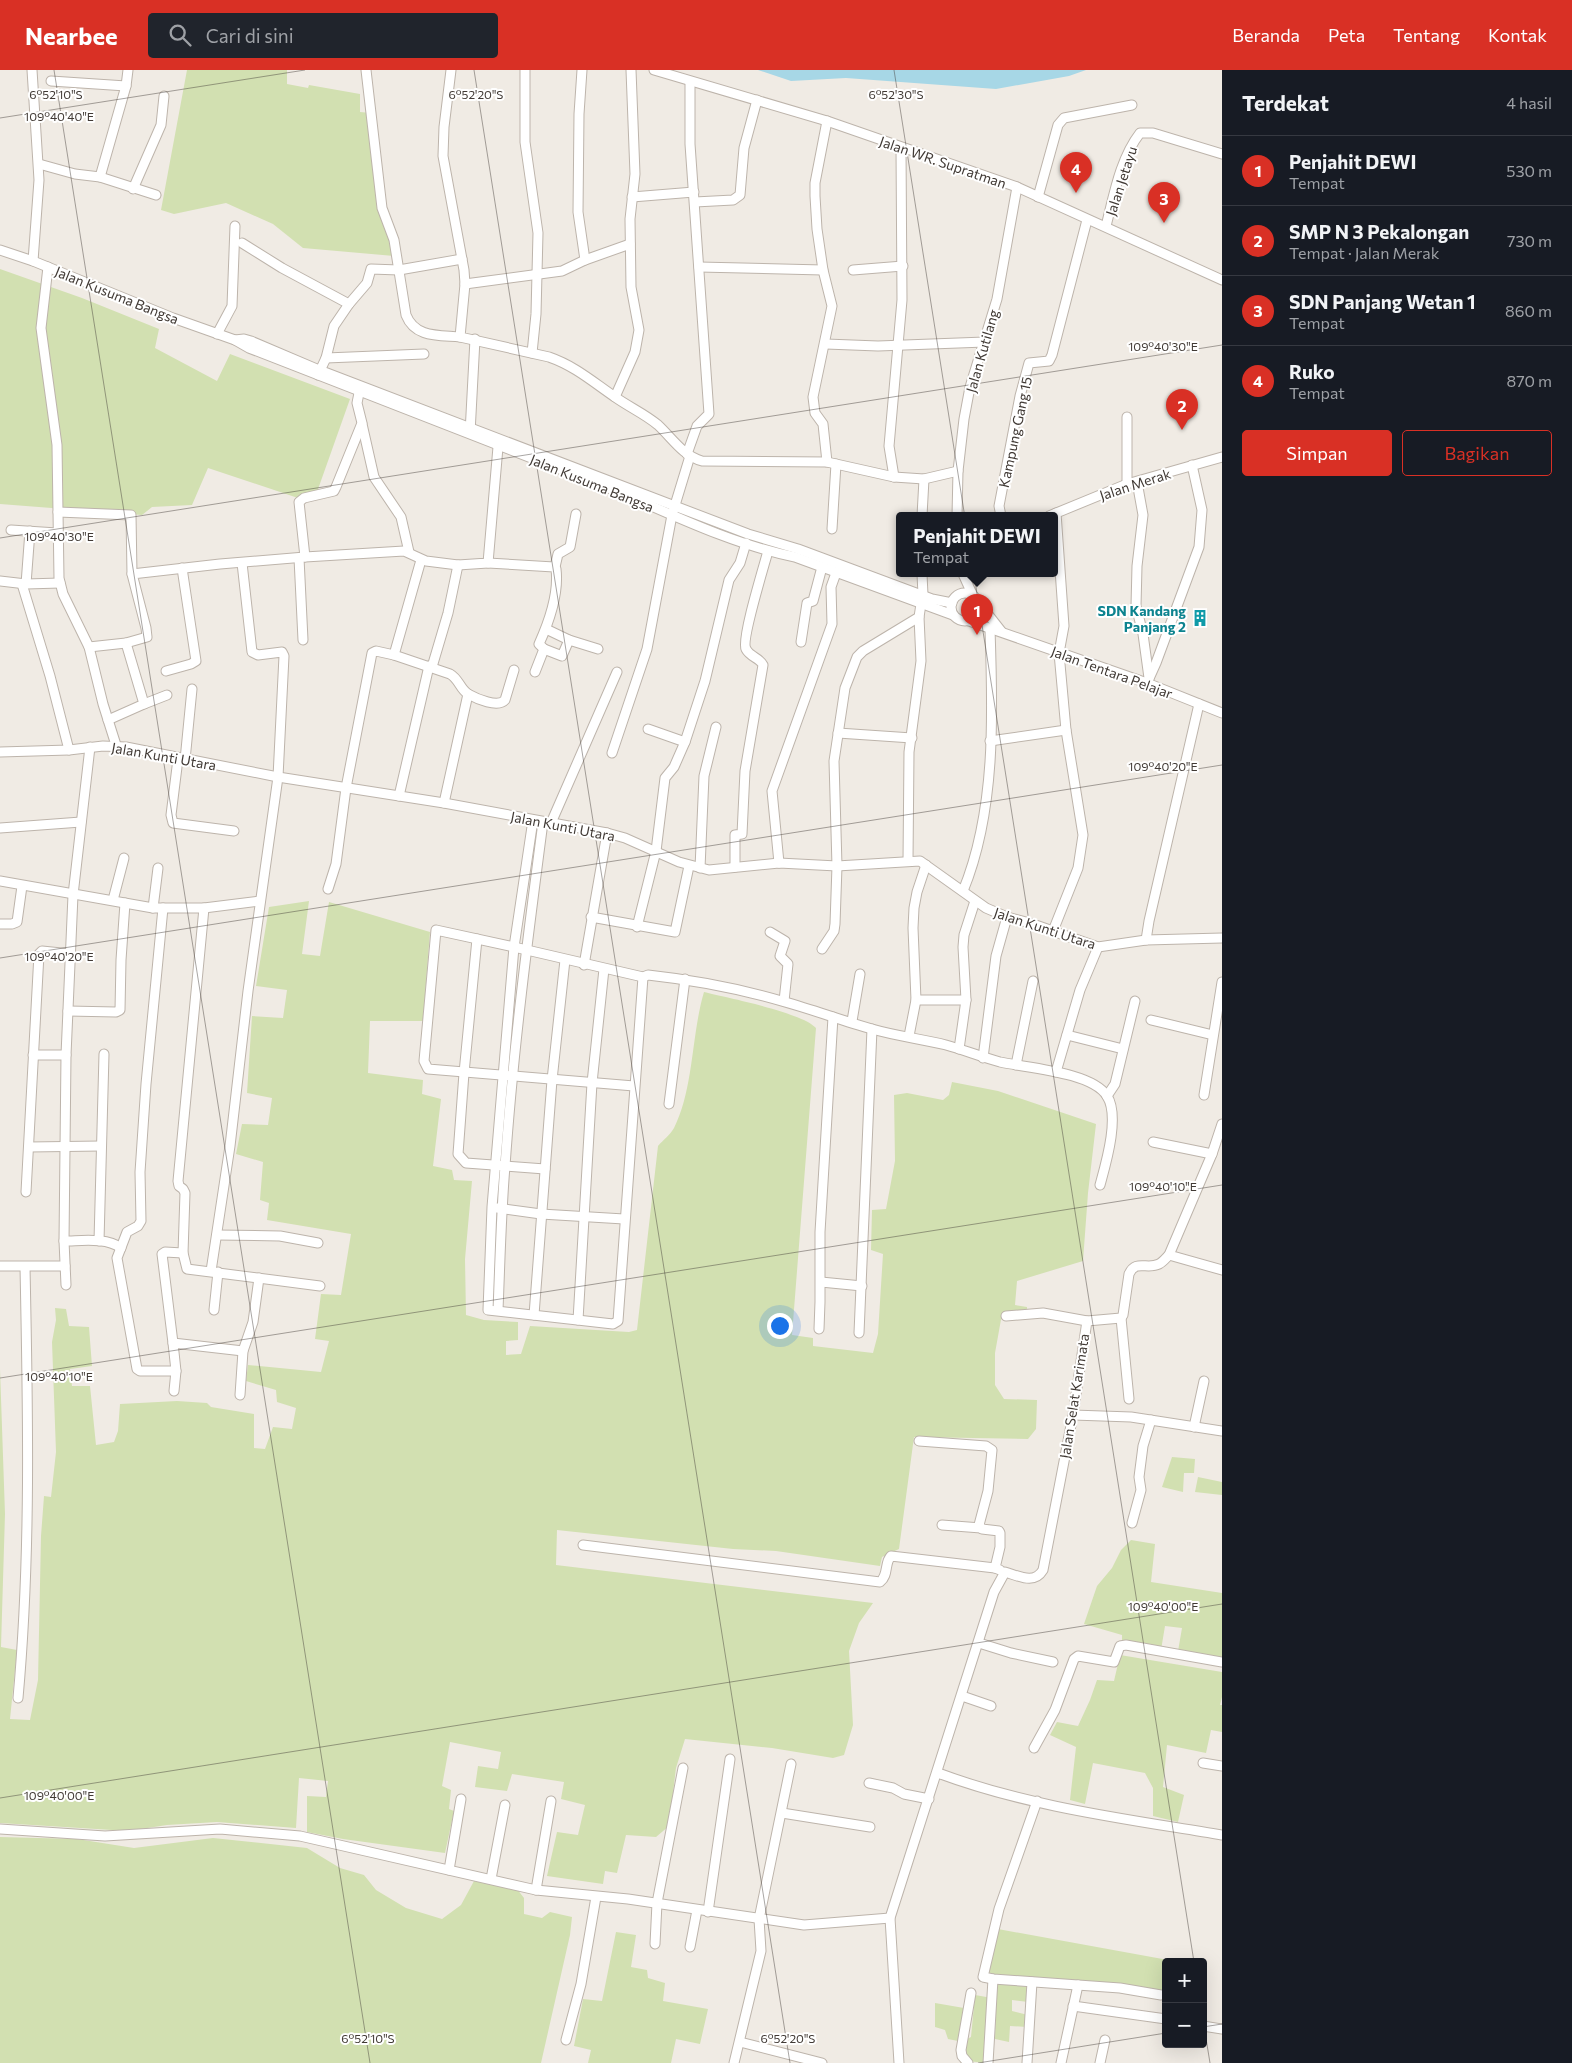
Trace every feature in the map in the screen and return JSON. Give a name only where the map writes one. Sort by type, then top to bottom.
[{"type":"street","points":[[32,70],[38,164],[37,222],[33,261]]},
{"type":"street","points":[[100,178],[126,86],[128,70]]},
{"type":"street","points":[[366,70],[374,120],[382,208],[389,223],[406,315],[411,326],[423,333],[475,339],[550,357],[569,365],[656,424],[688,455],[702,462],[831,463],[894,477],[924,479],[958,471]]},
{"type":"street","points":[[451,70],[444,127],[443,156],[465,284],[460,337]]},
{"type":"street","points":[[525,70],[524,142],[538,233],[536,314],[532,353]]},
{"type":"street","points":[[582,70],[579,114],[578,212],[585,260]]},
{"type":"street","points":[[614,397],[635,352],[638,337],[638,320],[632,297],[630,244],[635,157],[631,70]]},
{"type":"street","name":"Jalan WR. Supratman","points":[[654,70],[827,121],[1017,188],[1087,220],[1106,226],[1222,280]]},
{"type":"street","points":[[51,81],[126,86]]},
{"type":"street","points":[[612,753],[647,649],[674,505],[688,455],[697,426],[708,414],[690,144],[690,82]]},
{"type":"street","points":[[133,189],[162,122],[164,96]]},
{"type":"street","points":[[695,202],[733,200],[740,195],[744,148],[757,100]]},
{"type":"street","points":[[1038,198],[1058,125],[1064,118],[1132,105]]},
{"type":"street","points":[[827,121],[815,183],[815,196],[824,270],[832,306],[826,344],[813,397],[815,413],[823,424],[831,463],[832,529]]},
{"type":"street","name":"Jalan Jetayu","points":[[1106,226],[1124,161],[1140,132],[1146,131],[1222,154]]},
{"type":"street","points":[[894,477],[889,446],[902,300],[901,148]]},
{"type":"street","points":[[38,164],[100,178],[156,195]]},
{"type":"street","name":"Jalan Kutilang","points":[[956,512],[958,471],[970,387],[997,299],[1017,188]]},
{"type":"street","points":[[632,197],[694,192]]},
{"type":"street","name":"Kampung Gang 15","points":[[1000,512],[999,506],[1020,396],[1029,363],[1049,360],[1052,355],[1087,220]]},
{"type":"street","points":[[217,334],[232,306],[235,226]]},
{"type":"street","points":[[242,243],[282,268],[349,304]]},
{"type":"street","points":[[465,284],[536,276],[562,271],[585,260],[630,244]]},
{"type":"street","name":"Jalan Kusuma Bangsa","points":[[0,250],[33,261],[217,334],[235,340],[244,338],[251,340],[318,373],[626,491],[674,505],[796,553],[922,599],[953,615]]},
{"type":"street","points":[[318,373],[326,358],[334,326],[367,283],[371,269],[399,270],[462,260]]},
{"type":"street","points":[[853,270],[903,266]]},
{"type":"street","points":[[48,267],[41,328],[56,445],[57,532],[60,583],[63,594],[89,647],[116,745]]},
{"type":"street","points":[[699,267],[824,270]]},
{"type":"street","points":[[470,432],[475,339]]},
{"type":"street","points":[[826,344],[898,346],[985,342]]},
{"type":"street","points":[[326,358],[424,354]]},
{"type":"street","points":[[360,389],[357,403],[374,477],[401,517],[409,552]]},
{"type":"street","points":[[1127,417],[1127,484]]},
{"type":"street","points":[[303,640],[299,502],[304,498],[335,490],[362,423]]},
{"type":"street","name":"Jalan Kusuma Bangsa","points":[[470,432],[498,447],[522,451]]},
{"type":"street","points":[[488,563],[498,447]]},
{"type":"street","name":"Jalan Merak","points":[[1057,512],[1127,484],[1222,457]]},
{"type":"street","points":[[1148,680],[1198,547],[1202,510],[1192,465]]},
{"type":"street","points":[[922,512],[924,479]]},
{"type":"street","points":[[1137,482],[1143,515],[1137,566],[1136,606],[1143,634],[1148,680]]},
{"type":"street","name":"Jalan Kusuma Bangsa","points":[[626,491],[672,515],[746,543],[768,551],[796,553],[836,573],[880,584]]},
{"type":"street","points":[[58,512],[131,515],[132,574],[147,634],[145,638],[126,643],[89,647]]},
{"type":"street","points":[[569,640],[562,656],[544,649],[539,644],[546,629],[557,580],[555,567],[558,554],[570,547],[576,514]]},
{"type":"street","points":[[11,530],[57,532]]},
{"type":"street","points":[[30,531],[24,584],[69,750]]},
{"type":"street","points":[[637,926],[656,851],[665,778],[674,767],[685,742],[706,681],[729,580],[740,563],[746,543]]},
{"type":"street","points":[[132,574],[242,562],[404,551],[421,560],[458,565],[488,563],[555,567]]},
{"type":"street","points":[[735,867],[735,835],[742,834],[745,771],[763,665],[762,661],[747,650],[745,646],[768,551]]},
{"type":"street","points":[[394,655],[421,560]]},
{"type":"street","points":[[214,1310],[214,1272],[217,1235],[278,777],[284,656],[280,652],[258,656],[252,652],[242,562]]},
{"type":"street","points":[[399,796],[431,667],[448,613],[458,565]]},
{"type":"street","points":[[801,642],[807,603],[813,601],[822,567]]},
{"type":"street","points":[[166,671],[192,664],[196,661],[182,568]]},
{"type":"street","points":[[1053,931],[1078,868],[1083,835],[1066,730],[1059,653],[1064,626],[1058,570]]},
{"type":"street","points":[[779,863],[772,791],[832,624],[831,587],[836,573]]},
{"type":"street","points":[[908,861],[909,752],[921,661],[919,617],[922,599],[922,577]]},
{"type":"street","points":[[962,594],[963,577]]},
{"type":"street","points":[[964,577],[973,596],[979,603],[976,616],[969,621],[960,620],[953,615],[952,603],[954,599],[962,594],[973,596]]},
{"type":"street","points":[[0,581],[24,584],[60,583]]},
{"type":"street","name":"Jalan Kusuma Bangsa","points":[[922,599],[952,603]]},
{"type":"street","name":"Jalan Tentara Pelajar","points":[[979,603],[1002,631]]},
{"type":"street","points":[[822,949],[834,931],[835,924],[837,866],[834,761],[845,688],[856,656],[919,617]]},
{"type":"street","name":"Jalan Tentara Pelajar","points":[[969,621],[990,629],[1002,631],[1059,653],[1148,680],[1199,704],[1222,712]]},
{"type":"street","points":[[546,629],[569,640],[598,649]]},
{"type":"street","points":[[963,891],[972,869],[981,836],[987,792],[990,741],[990,629]]},
{"type":"street","points":[[126,643],[144,704]]},
{"type":"street","points":[[535,672],[544,649]]},
{"type":"street","points":[[328,889],[336,864],[346,788],[372,653],[376,651],[394,655],[431,667],[456,678],[468,694],[496,704],[502,704],[507,696],[514,670]]},
{"type":"street","points":[[508,1075],[547,822],[617,672]]},
{"type":"street","points":[[192,689],[171,814],[172,823],[234,831]]},
{"type":"street","points":[[444,804],[468,694]]},
{"type":"street","points":[[108,720],[167,695]]},
{"type":"street","points":[[1146,940],[1199,704]]},
{"type":"street","points":[[700,868],[704,776],[716,727]]},
{"type":"street","points":[[648,729],[685,742]]},
{"type":"street","points":[[990,741],[1066,730]]},
{"type":"street","points":[[838,733],[912,738]]},
{"type":"street","name":"Jalan Kunti Utara","points":[[0,752],[69,750],[116,745],[278,777],[399,796],[607,833],[625,838],[689,866],[714,870],[779,863],[837,866],[920,861],[975,901],[1007,917],[1098,947],[1146,940],[1222,938]]},
{"type":"street","points":[[66,1285],[64,1146],[73,895],[90,747]]},
{"type":"street","points":[[533,820],[514,947],[508,1075],[500,1166],[492,1207],[487,1310],[613,1324],[618,1321],[643,977]]},
{"type":"street","points":[[0,828],[81,822]]},
{"type":"street","points":[[584,965],[607,833]]},
{"type":"street","points":[[113,900],[124,858]]},
{"type":"street","points":[[909,1036],[916,1000],[914,908],[926,864]]},
{"type":"street","points":[[591,917],[675,932],[689,866]]},
{"type":"street","points":[[153,908],[158,868]]},
{"type":"street","points":[[0,881],[153,908],[204,908],[260,901]]},
{"type":"street","points":[[0,924],[17,922],[22,886]]},
{"type":"street","points":[[959,1048],[966,1000],[964,935],[975,901]]},
{"type":"street","points":[[68,1011],[118,1012],[120,1010],[120,960],[126,903]]},
{"type":"street","points":[[163,908],[144,1104],[140,1172],[141,1220],[138,1226],[128,1231],[117,1258],[137,1369],[140,1371],[176,1371]]},
{"type":"street","points":[[204,908],[178,1181],[179,1186],[184,1188],[185,1193],[183,1253],[188,1270],[320,1286]]},
{"type":"street","points":[[983,1058],[996,956],[1007,917]]},
{"type":"street","points":[[634,1086],[432,1070],[424,1064],[436,930],[643,977],[648,975],[685,979],[784,1002],[872,1029],[959,1048],[983,1058],[1016,1066],[1056,1072],[1085,1080],[1102,1090],[1107,1096],[1112,1117],[1108,1152],[1100,1185]]},
{"type":"street","points":[[770,932],[785,941],[780,956],[788,964],[784,1002]]},
{"type":"street","points":[[477,939],[458,1154],[466,1163],[545,1169]]},
{"type":"street","points":[[1056,1072],[1080,990],[1098,947]]},
{"type":"street","points":[[26,1192],[39,953],[42,951],[71,954]]},
{"type":"street","points":[[534,1315],[552,1080],[565,960]]},
{"type":"street","points":[[578,1320],[592,1083],[604,969]]},
{"type":"street","points":[[852,1022],[860,974]]},
{"type":"street","points":[[669,1104],[685,979]]},
{"type":"street","points":[[1016,1066],[1033,981]]},
{"type":"street","points":[[1204,1094],[1213,1035],[1221,999],[1222,982]]},
{"type":"street","points":[[916,1000],[966,1000]]},
{"type":"street","points":[[1107,1096],[1115,1084],[1135,1001]]},
{"type":"street","points":[[818,1329],[820,1232],[833,1017]]},
{"type":"street","points":[[1151,1020],[1213,1035]]},
{"type":"street","points":[[859,1333],[872,1029]]},
{"type":"street","points":[[1067,1035],[1123,1049]]},
{"type":"street","points":[[99,1241],[104,1054]]},
{"type":"street","points":[[34,1055],[66,1055]]},
{"type":"street","points":[[1128,1399],[1121,1318],[1129,1274],[1138,1265],[1157,1265],[1169,1255],[1212,1154],[1222,1124]]},
{"type":"street","points":[[1153,1142],[1212,1154]]},
{"type":"street","points":[[29,1147],[101,1146]]},
{"type":"street","points":[[498,1310],[502,1208],[500,1166]]},
{"type":"street","points":[[492,1207],[541,1214],[624,1219]]},
{"type":"street","points":[[217,1235],[280,1236],[318,1242]]},
{"type":"street","points":[[64,1241],[99,1241],[114,1244],[121,1248]]},
{"type":"street","points":[[174,1391],[176,1371],[162,1254],[165,1252],[183,1253]]},
{"type":"street","points":[[1169,1255],[1222,1270]]},
{"type":"street","points":[[0,1266],[65,1266]]},
{"type":"street","points":[[18,1698],[24,1611],[27,1507],[25,1267]]},
{"type":"street","points":[[240,1395],[243,1351],[253,1322],[259,1278]]},
{"type":"street","points":[[820,1282],[862,1286]]},
{"type":"street","points":[[1006,1316],[1042,1313],[1086,1321]]},
{"type":"street","name":"Jalan Selat Karimata","points":[[1005,1572],[1034,1579],[1043,1570],[1073,1415],[1086,1321],[1121,1318]]},
{"type":"street","points":[[173,1343],[243,1351]]},
{"type":"street","points":[[1194,1427],[1204,1381]]},
{"type":"street","points":[[1073,1415],[1130,1417],[1222,1430]]},
{"type":"street","points":[[1132,1523],[1141,1490],[1139,1477],[1143,1446],[1151,1420]]},
{"type":"street","points":[[919,1440],[986,1446],[992,1450],[988,1491],[979,1519],[981,1528]]},
{"type":"street","points":[[942,1525],[998,1531],[1001,1535],[995,1568]]},
{"type":"street","points":[[583,1545],[880,1582],[885,1577],[888,1559],[891,1556],[995,1568],[1005,1572],[994,1592],[938,1773],[890,1918],[899,2063]]},
{"type":"street","points":[[979,1643],[1011,1653],[1053,1662]]},
{"type":"street","points":[[1034,1748],[1055,1710],[1074,1659],[1078,1656],[1114,1662],[1120,1646],[1126,1645],[1222,1662]]},
{"type":"street","points":[[962,1696],[991,1706]]},
{"type":"street","points":[[708,1912],[730,1759]]},
{"type":"street","points":[[1203,1763],[1222,1766]]},
{"type":"street","points":[[734,2063],[761,1950],[759,1919],[791,1764]]},
{"type":"street","points":[[655,1944],[657,1903],[684,1768]]},
{"type":"street","points":[[938,1773],[994,1791],[1037,1801],[1222,1835]]},
{"type":"street","points":[[869,1783],[893,1788],[904,1794],[929,1799]]},
{"type":"street","points":[[449,1870],[461,1799]]},
{"type":"street","points":[[536,1890],[551,1801]]},
{"type":"street","points":[[1037,1801],[999,1909],[983,1976],[994,1979],[1120,1988],[1160,1995]]},
{"type":"street","points":[[491,1879],[505,1805]]},
{"type":"street","points":[[782,1813],[870,1827]]},
{"type":"street","points":[[0,1829],[105,1836],[220,1828],[300,1836],[536,1890],[657,1903],[804,1925],[890,1918]]},
{"type":"street","points":[[566,2040],[581,1984],[596,1897]]},
{"type":"street","points":[[690,1947],[696,1910]]},
{"type":"street","points":[[988,2063],[994,1979]]},
{"type":"street","points":[[1027,2063],[1032,1982]]},
{"type":"street","points":[[1061,2063],[1078,1985]]},
{"type":"street","points":[[968,2063],[962,2056],[961,2050],[971,1993]]},
{"type":"street","points":[[1073,2006],[1162,2018]]},
{"type":"street","points":[[1207,2027],[1222,2029]]},
{"type":"street","points":[[1100,2063],[1105,2040]]},
{"type":"street","points":[[740,2042],[822,2063]]},
{"type":"green space","points":[[187,70],[287,70],[287,84],[308,88],[309,85],[360,94],[360,112],[371,113],[379,208],[394,256],[303,248],[273,224],[226,203],[174,214],[161,210]]},
{"type":"green space","points":[[0,269],[82,298],[159,329],[155,348],[217,381],[230,354],[350,399],[317,492],[301,499],[208,468],[192,505],[152,507],[142,515],[0,504]]},
{"type":"green space","points":[[309,901],[302,954],[320,956],[329,902],[430,932],[423,1021],[370,1021],[368,1073],[423,1080],[422,1094],[441,1099],[433,1166],[452,1170],[454,1180],[472,1181],[465,1259],[466,1315],[484,1320],[518,1322],[518,1340],[506,1341],[506,1355],[521,1354],[530,1326],[629,1332],[637,1330],[658,1146],[674,1128],[685,1096],[704,992],[796,1016],[816,1028],[792,1335],[813,1338],[813,1346],[873,1353],[878,1334],[883,1254],[871,1250],[872,1210],[886,1209],[895,1161],[894,1095],[907,1093],[943,1100],[949,1095],[952,1082],[998,1091],[1096,1124],[1083,1261],[1017,1281],[1015,1305],[1027,1307],[1027,1312],[1002,1314],[995,1353],[995,1385],[1004,1399],[1037,1400],[1036,1429],[1028,1439],[914,1437],[899,1549],[882,1557],[880,1566],[776,1551],[733,1549],[557,1530],[556,1565],[873,1603],[859,1623],[849,1651],[853,1725],[844,1755],[833,1758],[772,1748],[685,1739],[676,1768],[669,1826],[656,1837],[626,1835],[617,1873],[605,1871],[603,1884],[547,1876],[557,1832],[578,1835],[585,1805],[561,1799],[564,1782],[512,1774],[507,1791],[475,1787],[478,1766],[498,1769],[501,1752],[450,1742],[442,1786],[451,1790],[449,1809],[454,1811],[445,1853],[343,1839],[307,1832],[307,1796],[326,1797],[328,1781],[299,1778],[296,1828],[217,1822],[167,1825],[128,1831],[0,1823],[0,1369],[5,1514],[1,1647],[17,1650],[10,1719],[30,1720],[38,1680],[41,1536],[44,1496],[51,1497],[56,1452],[52,1342],[56,1320],[55,1308],[66,1309],[69,1326],[89,1327],[92,1366],[70,1369],[72,1386],[90,1386],[96,1445],[114,1442],[118,1431],[120,1404],[177,1401],[207,1403],[211,1407],[254,1414],[254,1448],[265,1449],[273,1427],[292,1429],[296,1408],[277,1402],[276,1390],[246,1381],[248,1365],[321,1372],[329,1341],[315,1339],[321,1294],[341,1295],[351,1234],[267,1220],[269,1203],[260,1200],[263,1162],[236,1154],[242,1124],[268,1125],[272,1098],[247,1093],[252,1016],[283,1018],[287,990],[256,986],[269,907]]},
{"type":"green space","points":[[1172,1457],[1195,1459],[1194,1473],[1184,1473],[1183,1492],[1162,1487]]},
{"type":"green space","points":[[1198,1477],[1222,1482],[1222,1495],[1195,1492]]},
{"type":"green space","points":[[1131,1540],[1155,1544],[1151,1582],[1222,1593],[1222,1665],[1177,1657],[1182,1628],[1165,1626],[1160,1656],[1122,1648],[1122,1635],[1084,1624],[1097,1586],[1112,1568],[1121,1550]]},
{"type":"green space","points":[[1120,1655],[1222,1672],[1222,1697],[1220,1705],[1222,1705],[1222,1732],[1211,1730],[1206,1753],[1167,1745],[1163,1787],[1184,1795],[1178,1822],[1153,1816],[1153,1788],[1145,1773],[1093,1763],[1085,1804],[1070,1800],[1076,1747],[1050,1735],[1057,1722],[1078,1726],[1097,1680],[1114,1681]]},
{"type":"green space","points":[[0,1837],[77,1839],[134,1848],[213,1838],[307,1848],[340,1868],[364,1875],[376,1890],[406,1908],[442,1919],[461,1905],[474,1881],[517,1889],[524,1898],[524,1914],[542,1918],[550,1912],[572,1917],[570,1935],[541,2063],[0,2063]]},
{"type":"green space","points":[[998,1929],[1162,1959],[1162,1990],[1088,1981],[1006,1977],[988,1974]]},
{"type":"green space","points":[[616,1932],[636,1935],[631,1967],[647,1970],[648,1978],[665,1983],[663,2001],[708,2009],[700,2044],[676,2039],[671,2063],[588,2063],[591,2050],[574,2046],[583,1999],[602,2001]]},
{"type":"green space","points":[[997,1983],[1029,1987],[1028,2002],[1012,2000],[1012,2011],[1028,2015],[1027,2027],[1010,2026],[1009,2042],[995,2039],[996,2003],[986,2063],[967,2061],[963,2054],[967,2039],[971,2037],[975,1995],[992,1998]]},
{"type":"green space","points":[[935,2003],[964,2008],[958,2041],[948,2039],[945,2030],[935,2027]]},
{"type":"water","points":[[758,70],[1086,70],[1069,76],[996,89],[846,78],[791,81]]},
{"type":"place","name":"Ruko","points":[[1076,193]]},
{"type":"place","name":"SDN Panjang Wetan 1","points":[[1164,223]]},
{"type":"place","name":"SMP N 3 Pekalongan","points":[[1182,430]]},
{"type":"place","name":"SDN Kandang Panjang 2","points":[[1200,618]]},
{"type":"place","name":"Penjahit DEWI","points":[[977,635]]}]
